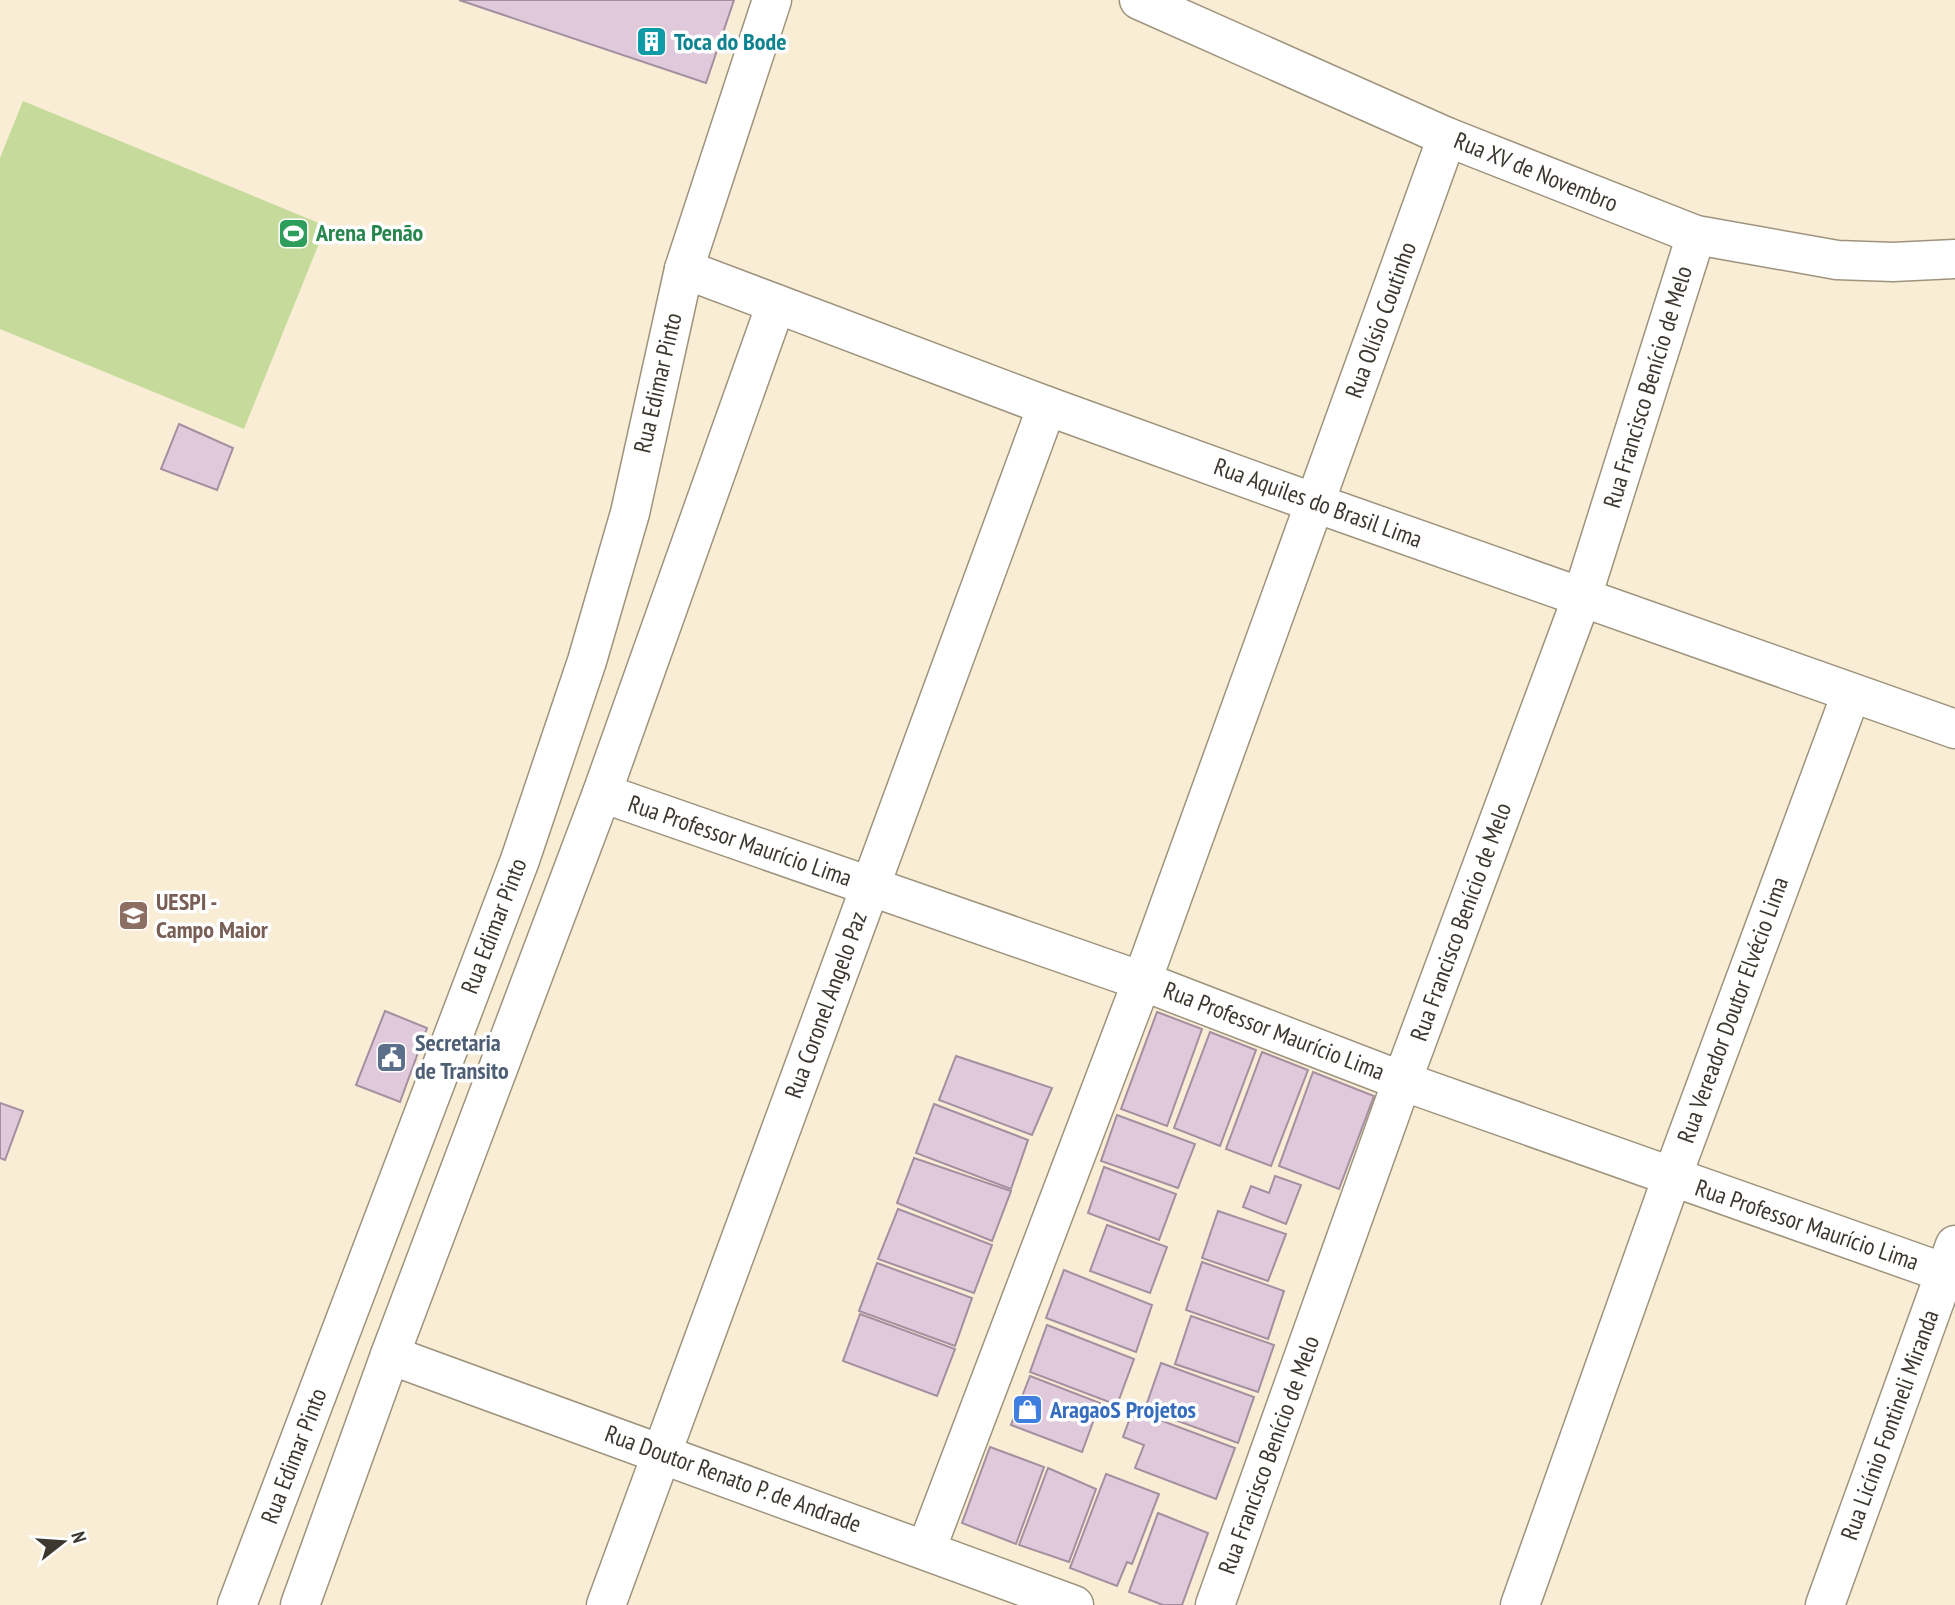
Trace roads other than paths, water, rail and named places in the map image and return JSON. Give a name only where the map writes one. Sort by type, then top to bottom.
[{"type":"street","name":"Rua Edimar Pinto","points":[[237,1605],[520,860],[587,661],[630,513],[684,269],[772,0]]},
{"type":"street","name":"Rua XV de Novembro","points":[[1139,0],[1447,137],[1696,235],[1837,260],[1893,262],[1955,259]]},
{"type":"street","name":"Rua Olísio Coutinho","points":[[926,1550],[1142,981],[1447,137]]},
{"type":"street","name":"Rua Francisco Benício de Melo","points":[[1215,1605],[1402,1081],[1582,597],[1696,235]]},
{"type":"street","name":"Rua Aquiles do Brasil Lima","points":[[684,269],[1047,406],[1315,503],[1955,729]]},
{"type":"street","points":[[300,1605],[390,1355],[602,793],[776,304]]},
{"type":"street","name":"Rua Coronel Angelo Paz","points":[[606,1605],[1047,406]]},
{"type":"street","name":"Rua Vereador Doutor Elvécio Lima","points":[[1520,1605],[1672,1177],[1851,694]]},
{"type":"street","name":"Rua Professor Maurício Lima","points":[[602,793],[1142,981],[1402,1081],[1672,1177],[1952,1253]]},
{"type":"street","name":"Rua Licínio Fontineli Miranda","points":[[1825,1605],[1952,1253]]},
{"type":"street","name":"Rua Doutor Renato P. de Andrade","points":[[390,1355],[1074,1605]]},
{"type":"place","name":"Toca do Bode","points":[[651,42]]},
{"type":"place","name":"Arena Penão","points":[[293,233]]},
{"type":"place","name":"UESPI - Campo Maior","points":[[133,916]]},
{"type":"place","name":"Secretaria de Transito","points":[[392,1057]]},
{"type":"place","name":"AragaoS Projetos","points":[[1027,1410]]}]
